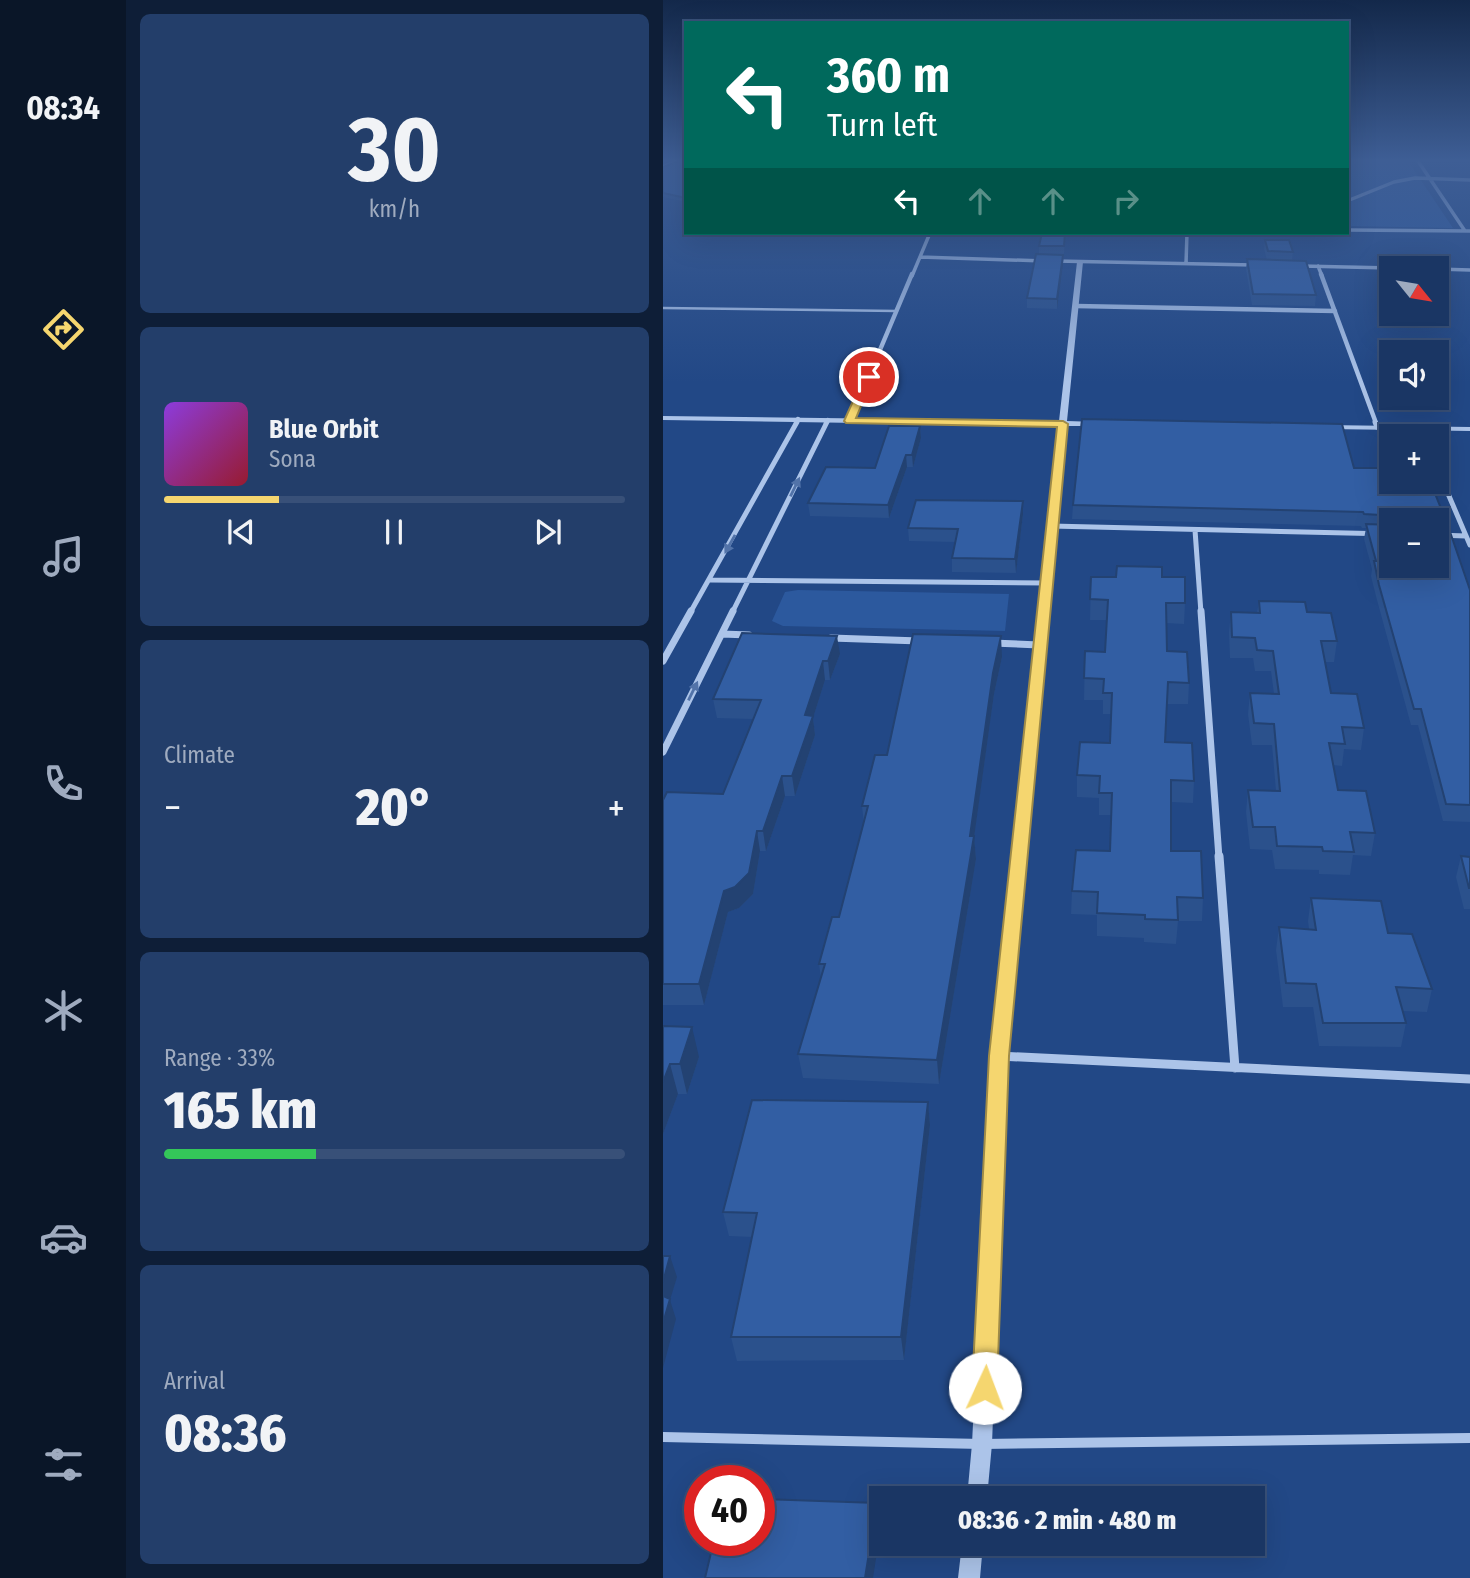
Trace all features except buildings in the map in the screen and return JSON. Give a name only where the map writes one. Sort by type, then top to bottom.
[{"type":"street","points":[[850,421],[929,235]]},
{"type":"street","points":[[1186,264],[1187,235]]},
{"type":"street","points":[[920,257],[1265,265]]},
{"type":"street","points":[[978,1486],[999,1056],[1045,583],[1080,262]]},
{"type":"street","points":[[1292,266],[1379,268]]},
{"type":"street","points":[[1318,266],[1377,427],[1323,427]]},
{"type":"street","points":[[1449,269],[1470,270]]},
{"type":"street","points":[[1076,306],[1335,312]]},
{"type":"street","points":[[663,418],[1104,424]]},
{"type":"street","points":[[663,661],[798,419]]},
{"type":"street","points":[[663,752],[828,420]]},
{"type":"street","points":[[1449,430],[1470,429]]},
{"type":"street","points":[[1448,494],[1470,545]]},
{"type":"street","points":[[1460,523],[1470,523]]},
{"type":"street","points":[[1051,526],[1379,534]]},
{"type":"street","points":[[1195,530],[1235,1068]]},
{"type":"street","points":[[1449,535],[1466,536]]},
{"type":"street","points":[[710,580],[1045,583]]},
{"type":"street","points":[[722,634],[763,635]]},
{"type":"street","points":[[818,637],[928,641]]},
{"type":"street","points":[[983,643],[1039,645]]},
{"type":"street","points":[[999,1056],[1470,1079]]},
{"type":"street","points":[[663,1437],[982,1444],[1470,1438]]},
{"type":"street","points":[[969,1578],[972,1556]]},
{"type":"lane","points":[[663,308],[897,311]]},
{"type":"shaded area","points":[[798,590],[1009,594],[1005,631],[783,626],[772,621],[785,592]]},
{"type":"route","points":[[869,377],[850,421],[1063,424],[999,1056],[985,1388]]}]
